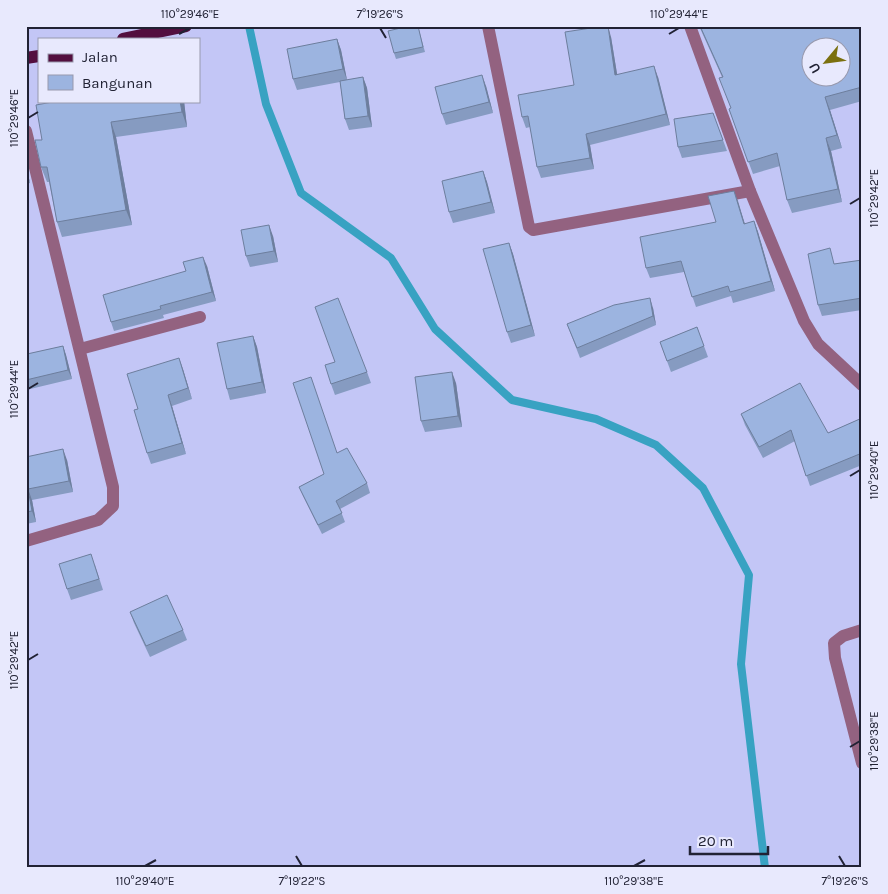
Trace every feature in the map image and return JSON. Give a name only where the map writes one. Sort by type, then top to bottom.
[{"type":"main road","points":[[128,38],[186,26]]},
{"type":"street","points":[[488,26],[529,227],[533,230],[537,231],[750,191]]},
{"type":"street","points":[[690,26],[750,191],[804,321],[818,344],[862,385]]},
{"type":"street","points":[[26,132],[113,487],[113,506],[98,520],[26,541]]},
{"type":"street","points":[[80,348],[200,317]]},
{"type":"street","points":[[862,630],[843,636],[834,643],[835,658],[862,763]]},
{"type":"building","points":[[418,26],[423,47],[394,53],[388,31]]},
{"type":"building","points":[[608,26],[615,75],[654,66],[666,114],[586,134],[590,158],[537,167],[528,116],[522,117],[518,95],[574,85],[565,32]]},
{"type":"building","points":[[700,26],[862,26],[862,87],[825,97],[837,135],[826,138],[838,189],[787,200],[777,153],[748,162],[729,109],[731,108],[719,78],[723,77]]},
{"type":"building","points":[[337,39],[343,69],[293,79],[287,49]]},
{"type":"building","points":[[482,75],[489,102],[442,114],[435,87]]},
{"type":"building","points":[[363,77],[368,116],[345,119],[340,81]]},
{"type":"building","points":[[52,102],[180,102],[182,112],[111,122],[126,210],[57,222],[47,167],[41,167],[35,140],[42,140],[36,105]]},
{"type":"building","points":[[713,113],[723,140],[678,147],[674,119]]},
{"type":"building","points":[[483,171],[491,202],[449,212],[442,181]]},
{"type":"building","points":[[734,191],[744,224],[754,221],[771,281],[730,292],[728,286],[692,297],[681,261],[646,268],[640,237],[716,222],[708,196]]},
{"type":"building","points":[[269,225],[274,251],[246,256],[241,230]]},
{"type":"building","points":[[509,243],[531,325],[507,332],[483,249]]},
{"type":"building","points":[[830,248],[834,264],[862,260],[862,298],[818,305],[808,254]]},
{"type":"building","points":[[203,257],[212,292],[160,306],[161,309],[111,322],[103,295],[186,271],[183,262]]},
{"type":"building","points":[[338,298],[367,372],[331,384],[325,365],[335,362],[315,307]]},
{"type":"building","points":[[650,298],[653,316],[577,348],[567,324],[614,305]]},
{"type":"building","points":[[697,327],[704,346],[667,361],[660,342]]},
{"type":"building","points":[[253,336],[262,382],[227,389],[217,343]]},
{"type":"building","points":[[63,346],[68,370],[26,380],[26,349],[27,354]]},
{"type":"building","points":[[179,358],[188,388],[168,395],[182,443],[147,453],[134,410],[138,409],[127,374]]},
{"type":"building","points":[[452,372],[458,416],[421,421],[415,377]]},
{"type":"building","points":[[311,377],[337,453],[347,448],[367,483],[336,501],[342,513],[318,525],[299,487],[324,474],[293,383]]},
{"type":"building","points":[[800,383],[828,433],[862,418],[862,453],[806,476],[791,430],[759,447],[741,414]]},
{"type":"building","points":[[63,449],[69,481],[28,489],[32,511],[26,512],[26,457]]},
{"type":"building","points":[[91,554],[99,579],[67,589],[59,564]]},
{"type":"building","points":[[167,595],[183,630],[146,646],[130,612]]},
{"type":"waterway","points":[[249,26],[266,104],[301,193],[391,258],[435,329],[512,400],[596,419],[656,445],[703,488],[749,575],[741,664],[765,868]]}]
